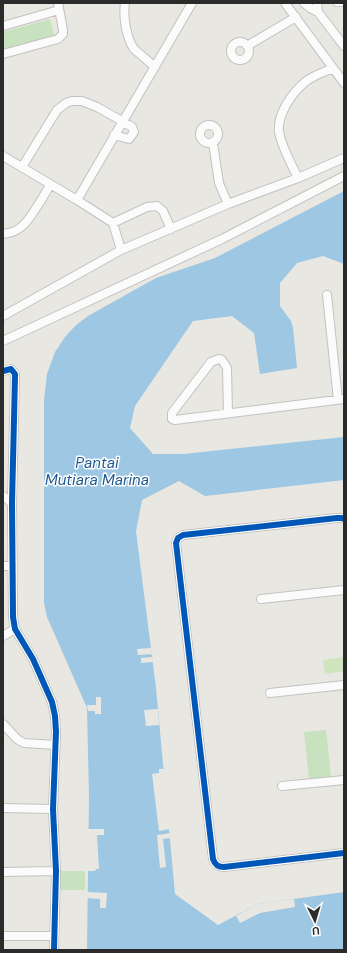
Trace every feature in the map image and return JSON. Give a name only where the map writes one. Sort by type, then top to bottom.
[{"type":"street","points":[[125,3],[124,13],[127,31],[132,45],[134,49],[155,68]]},
{"type":"street","points":[[77,200],[192,3]]},
{"type":"street","points":[[285,3],[344,84]]},
{"type":"street","points":[[304,3],[310,8],[318,7],[344,46]]},
{"type":"street","points":[[3,26],[58,6],[63,30],[58,39],[3,54]]},
{"type":"street","points":[[248,46],[296,17]]},
{"type":"street","points":[[298,178],[284,150],[279,132],[279,123],[288,102],[305,81],[333,68]]},
{"type":"street","points":[[22,167],[57,110],[66,103],[72,101],[82,101],[122,121],[134,129],[132,137],[129,139],[114,135]]},
{"type":"street","points":[[213,142],[219,183],[228,204]]},
{"type":"street","points":[[3,156],[77,200],[112,223],[121,250]]},
{"type":"street","points":[[3,316],[121,250],[228,204],[298,178],[344,158]]},
{"type":"street","points":[[3,341],[222,239],[344,176]]},
{"type":"street","points":[[3,234],[21,228],[50,185]]},
{"type":"street","points":[[112,223],[147,207],[157,206],[163,211],[171,228]]},
{"type":"street","points":[[228,413],[227,368],[222,360],[219,359],[211,362],[171,416],[172,419],[175,420],[341,400],[326,295]]},
{"type":"street","points":[[3,371],[11,369],[15,374],[12,503],[13,617],[15,630],[33,659],[52,702],[55,716],[56,745],[53,809],[56,871],[54,950]]},
{"type":"street","points":[[3,496],[12,503]]},
{"type":"street","points":[[344,519],[337,518],[183,535],[178,538],[176,543],[213,859],[215,864],[224,868],[344,853]]},
{"type":"street","points":[[3,566],[13,566]]},
{"type":"street","points":[[261,599],[344,590]]},
{"type":"street","points":[[3,636],[15,630]]},
{"type":"street","points":[[270,693],[344,685]]},
{"type":"street","points":[[3,724],[17,739],[24,743],[56,745]]},
{"type":"street","points":[[282,786],[344,780]]},
{"type":"street","points":[[3,808],[53,809]]},
{"type":"street","points":[[3,872],[56,871]]},
{"type":"street","points":[[3,936],[54,936]]},
{"type":"lane","points":[[336,4],[344,4]]},
{"type":"green space","points":[[50,19],[55,38],[3,53],[3,32]]},
{"type":"green space","points":[[344,657],[344,671],[325,674],[323,660]]},
{"type":"green space","points":[[326,730],[331,777],[309,779],[304,732]]},
{"type":"green space","points":[[60,871],[85,871],[85,890],[60,890]]},
{"type":"water","name":"Pantai Mutiara Marina","points":[[344,191],[344,264],[323,256],[297,263],[280,283],[280,306],[291,321],[293,328],[297,368],[260,374],[254,333],[232,316],[193,321],[135,406],[130,428],[153,454],[184,454],[344,437],[344,480],[205,496],[179,481],[142,500],[136,531],[156,688],[175,894],[218,925],[258,904],[344,892],[344,950],[87,950],[89,797],[87,708],[47,617],[44,603],[44,400],[47,374],[55,352],[65,337],[76,325],[88,316],[156,278],[215,258]]},
{"type":"pier","points":[[151,648],[152,654],[138,655],[137,649]]},
{"type":"pier","points":[[152,655],[153,662],[141,663],[141,658],[152,657]]},
{"type":"pier","points":[[96,697],[101,697],[101,714],[95,714],[95,711],[88,711],[87,705],[96,705]]},
{"type":"pier","points":[[158,709],[159,725],[146,726],[144,710]]},
{"type":"pier","points":[[159,769],[165,769],[171,829],[159,831],[152,774],[159,773]]},
{"type":"pier","points":[[88,829],[104,829],[104,835],[97,835],[99,869],[96,869],[95,871],[88,871]]},
{"type":"pier","points":[[171,833],[172,838],[163,839],[166,867],[160,868],[157,835]]},
{"type":"pier","points":[[87,892],[107,893],[106,908],[100,908],[100,899],[86,898]]},
{"type":"pier","points":[[294,899],[295,907],[260,913],[240,923],[236,916],[258,904]]},
{"type":"cycle path","points":[[3,371],[11,369],[15,374],[12,503],[13,617],[15,629],[33,659],[52,702],[55,716],[56,732],[53,809],[56,871],[54,950]]},
{"type":"cycle path","points":[[344,519],[337,518],[183,535],[178,538],[176,543],[213,859],[215,863],[218,866],[224,867],[344,853]]}]
